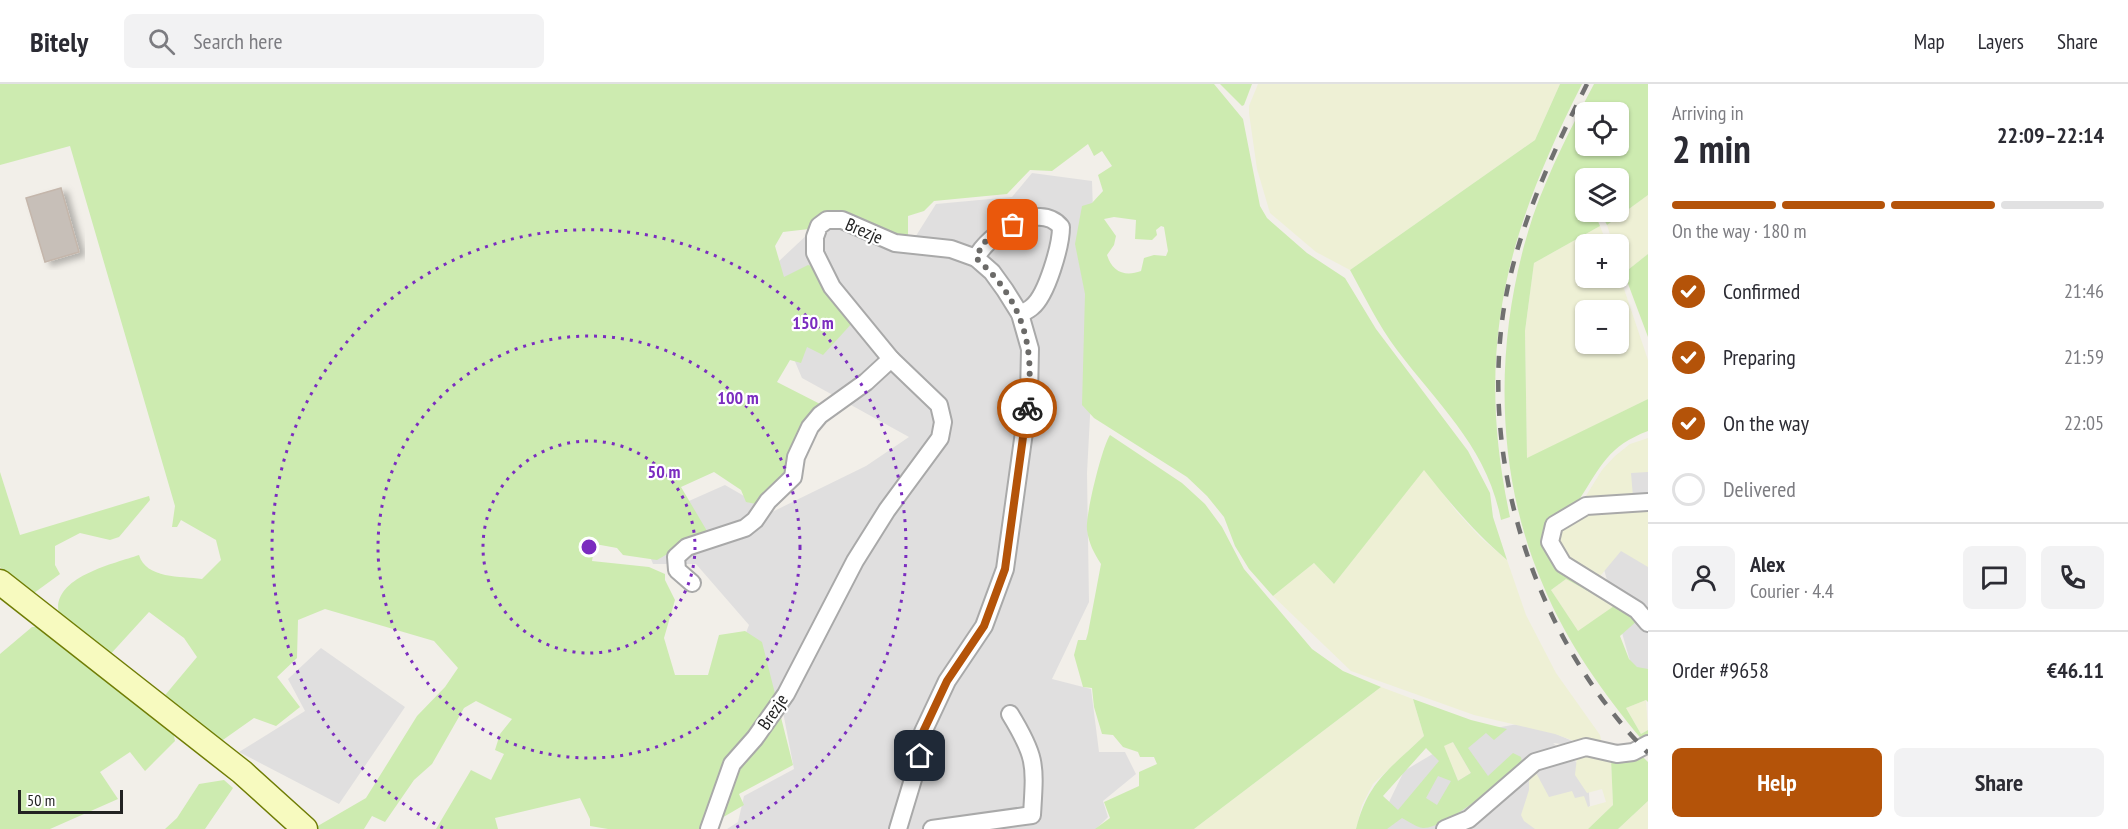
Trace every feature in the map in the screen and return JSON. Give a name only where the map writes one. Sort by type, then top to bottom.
[{"type":"street","points":[[976,258],[983,243],[1013,225],[1046,217],[1055,219],[1061,227],[1061,239],[1044,290],[1033,307],[1020,315]]},
{"type":"street","name":"Brezje","points":[[709,829],[732,764],[755,738],[786,694],[855,561],[887,510],[940,438],[943,422],[939,405],[891,359],[832,286],[815,253],[815,237],[819,226],[827,220],[842,220],[895,243],[951,249],[976,258],[992,272],[1020,315],[1030,349],[1029,396],[1005,569],[984,626],[947,681],[923,732],[920,756],[898,829]]},
{"type":"street","points":[[692,583],[678,570],[676,557],[687,547],[745,528],[755,520],[768,501],[793,477],[796,457],[810,427],[820,416],[867,382],[891,359]]},
{"type":"street","points":[[1648,502],[1586,506],[1554,525],[1550,542],[1563,564],[1637,610],[1648,622]]},
{"type":"street","points":[[0,582],[242,772],[305,829]]},
{"type":"street","points":[[933,829],[1032,815],[1034,767],[1029,746],[1010,714]]},
{"type":"street","points":[[1445,829],[1469,819],[1535,762],[1586,747],[1617,754],[1645,746]]},
{"type":"shaded area","points":[[1032,173],[1092,181],[1096,303],[1087,473],[1089,602],[1052,679],[1091,689],[1099,752],[1125,752],[1136,774],[1103,801],[1108,817],[1096,829],[727,829],[738,822],[744,796],[794,769],[783,712],[714,714],[749,625],[696,564],[653,564],[637,524],[725,485],[772,512],[866,466],[909,437],[802,378],[760,279],[827,216],[914,239],[936,204],[1012,197]]},
{"type":"shaded area","points":[[1648,460],[1648,678],[1630,661],[1586,506]]},
{"type":"shaded area","points":[[321,648],[405,707],[339,804],[239,752],[305,711],[288,679]]},
{"type":"shaded area","points":[[1529,722],[1586,747],[1553,743],[1587,771],[1590,806],[1553,829],[1376,829],[1404,771],[1468,733]]},
{"type":"green space","points":[[0,84],[1214,84],[1243,119],[1260,206],[1267,218],[1307,253],[1345,278],[1376,329],[1468,451],[1490,493],[1493,517],[1507,560],[1463,517],[1424,470],[1334,584],[1314,563],[1273,596],[1249,569],[1235,546],[1224,517],[1207,496],[1187,477],[1094,418],[1082,405],[1085,294],[1075,244],[1082,206],[1092,203],[1103,191],[1098,175],[1112,166],[1102,151],[1094,156],[1088,144],[1052,171],[1030,170],[1007,194],[934,201],[924,211],[908,216],[908,239],[832,210],[822,212],[809,229],[783,232],[775,246],[784,277],[808,265],[818,268],[854,321],[823,355],[807,347],[801,363],[790,360],[777,382],[824,406],[788,471],[756,504],[746,502],[741,490],[714,472],[681,487],[707,531],[657,560],[623,555],[617,548],[595,544],[592,561],[649,567],[665,574],[665,580],[675,600],[664,638],[675,675],[708,675],[719,635],[745,631],[762,642],[793,765],[739,794],[744,805],[703,829],[608,829],[590,826],[590,819],[580,798],[495,818],[498,829],[436,829],[471,770],[491,780],[504,754],[495,750],[500,734],[512,719],[476,701],[464,708],[432,764],[414,780],[385,822],[372,816],[364,829],[318,829],[316,827],[366,798],[417,716],[445,687],[458,668],[434,641],[325,609],[298,620],[297,658],[277,677],[300,707],[276,726],[254,718],[220,742],[161,700],[197,657],[184,638],[149,612],[107,658],[66,629],[58,609],[61,596],[81,577],[96,570],[139,555],[143,563],[156,572],[202,579],[221,560],[216,540],[181,520],[177,527],[172,527],[175,506],[70,146],[0,165]],"holes":[[[1114,217],[1136,220],[1135,239],[1152,240],[1157,235],[1156,230],[1161,226],[1164,227],[1168,251],[1166,256],[1154,255],[1144,258],[1141,271],[1120,272],[1112,266],[1107,255],[1114,245],[1116,236],[1104,219]]]},
{"type":"green space","points":[[1220,84],[1252,84],[1242,106]]},
{"type":"green space","points":[[1258,84],[1560,84],[1535,140],[1350,270],[1316,252],[1270,213],[1257,169],[1249,113],[1249,106]]},
{"type":"green space","points":[[1560,84],[1582,84],[1534,191],[1516,243],[1504,294],[1497,346],[1495,400],[1500,456],[1510,517],[1501,520],[1485,471],[1473,449],[1445,409],[1390,340],[1350,270],[1535,140]]},
{"type":"green space","points":[[1594,84],[1648,84],[1648,195],[1629,209],[1629,168],[1575,168],[1575,222],[1598,222],[1600,226],[1586,234],[1575,234],[1575,240],[1534,263],[1525,331],[1527,458],[1648,399],[1648,431],[1614,450],[1568,515],[1546,540],[1638,620],[1620,636],[1629,659],[1637,667],[1648,669],[1648,702],[1646,700],[1626,708],[1641,734],[1648,730],[1648,738],[1643,741],[1587,667],[1563,627],[1543,585],[1527,541],[1515,495],[1508,449],[1505,402],[1506,354],[1511,307],[1520,261],[1546,182],[1575,121],[1575,156],[1629,156],[1629,102],[1585,102]],"holes":[[[1566,579],[1613,605],[1578,631],[1551,590]]]},
{"type":"green space","points":[[1648,195],[1648,254],[1629,269],[1629,234],[1610,234],[1607,225],[1611,222],[1629,222],[1629,209]]},
{"type":"green space","points":[[1600,226],[1603,234],[1586,234]]},
{"type":"green space","points":[[1575,240],[1575,288],[1624,288],[1628,300],[1575,300],[1575,354],[1629,354],[1629,304],[1648,360],[1648,399],[1527,459],[1525,331],[1534,263]]},
{"type":"green space","points":[[1648,254],[1648,337],[1629,286],[1629,269]]},
{"type":"green space","points":[[1110,435],[1182,483],[1205,504],[1222,527],[1244,569],[1312,649],[1343,671],[1381,687],[1194,829],[1095,829],[1110,818],[1104,802],[1139,786],[1139,772],[1157,764],[1154,757],[1140,757],[1138,752],[1123,747],[1113,735],[1102,734],[1094,707],[1092,688],[1083,687],[1074,655],[1078,640],[1086,640],[1101,564],[1090,544],[1087,522],[1091,497]]},
{"type":"green space","points":[[1648,438],[1648,472],[1631,473],[1633,497],[1610,496],[1584,499],[1602,470],[1615,456],[1630,444]]},
{"type":"green space","points":[[1424,469],[1457,512],[1481,538],[1507,560],[1526,615],[1556,673],[1600,735],[1602,744],[1588,746],[1555,734],[1474,715],[1351,671],[1273,596],[1314,563],[1334,584]]},
{"type":"green space","points":[[0,472],[20,535],[149,496],[150,500],[119,537],[110,540],[80,533],[55,546],[55,565],[60,574],[34,593],[25,593],[0,567]]},
{"type":"green space","points":[[1648,507],[1648,567],[1621,551],[1596,581],[1586,576],[1552,542],[1571,514]]},
{"type":"green space","points":[[1566,579],[1614,606],[1578,632],[1551,590]]},
{"type":"green space","points":[[32,627],[43,627],[115,688],[173,731],[175,741],[145,771],[130,752],[100,772],[118,799],[50,829],[0,829],[0,654]]},
{"type":"green space","points":[[1381,687],[1413,699],[1424,736],[1373,784],[1362,805],[1356,829],[1194,829]]},
{"type":"green space","points":[[1413,699],[1471,720],[1507,729],[1494,740],[1486,733],[1468,748],[1488,776],[1513,753],[1521,757],[1522,762],[1460,812],[1433,826],[1423,828],[1402,818],[1387,829],[1356,829],[1374,787],[1391,767],[1424,736]],"holes":[[[1453,742],[1471,773],[1458,781],[1444,746]],[[1426,748],[1439,761],[1398,810],[1383,796]],[[1438,776],[1451,781],[1437,805],[1426,798]]]},
{"type":"green space","points":[[1646,700],[1648,730],[1641,734],[1626,708]]},
{"type":"green space","points":[[1453,742],[1471,773],[1458,781],[1443,746]]},
{"type":"green space","points":[[1639,753],[1648,762],[1648,801],[1618,829],[1588,829],[1613,805],[1611,759]]},
{"type":"green space","points":[[1577,757],[1611,759],[1613,805],[1588,829],[1535,829],[1524,821],[1521,815],[1529,790],[1529,771],[1534,769],[1549,797],[1572,791],[1575,798],[1584,796],[1588,807],[1606,802],[1602,789],[1587,793],[1575,775]]},
{"type":"green space","points":[[224,780],[233,788],[205,829],[165,829],[177,818],[199,784]]},
{"type":"green space","points":[[1648,801],[1648,829],[1618,829]]},
{"type":"building","points":[[61,188],[79,252],[45,262],[26,198]]},
{"type":"railway","points":[[1587,84],[1548,167],[1516,254],[1503,314],[1498,373],[1501,433],[1510,492],[1526,550],[1548,606],[1575,659],[1609,708],[1648,753]]},
{"type":"way so far","points":[[1013,225],[983,243],[976,258],[992,272],[1020,315],[1030,349],[1027,408]]},
{"type":"route","points":[[920,756],[923,732],[947,681],[984,626],[1005,569],[1027,408]]}]
